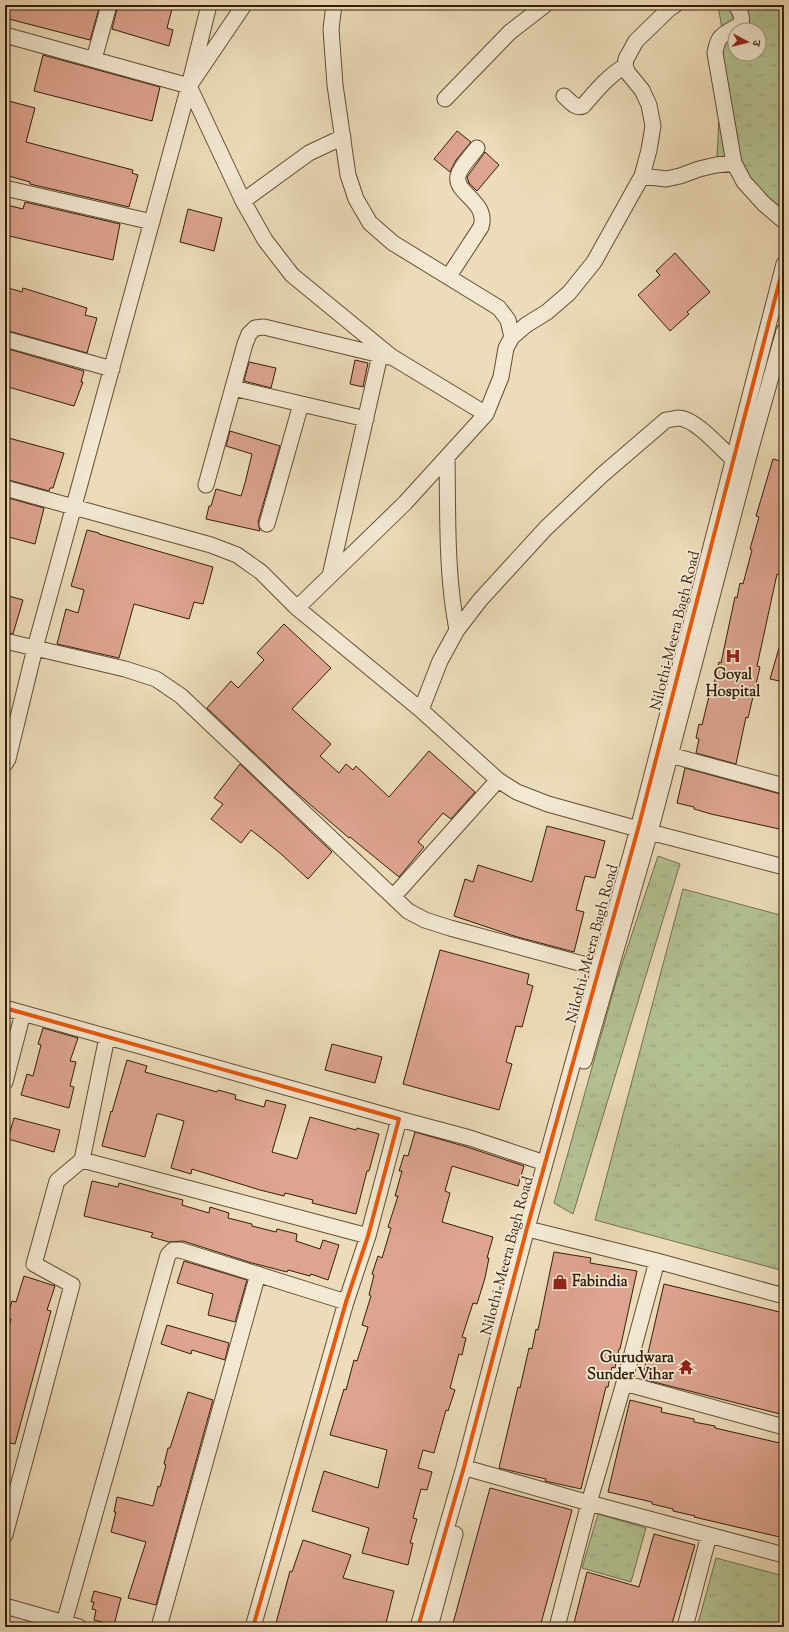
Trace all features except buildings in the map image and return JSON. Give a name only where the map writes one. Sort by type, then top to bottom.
[{"type":"street","points":[[94,59],[109,5]]},
{"type":"street","points":[[5,764],[8,759],[35,648],[189,86],[209,5]]},
{"type":"street","points":[[189,86],[244,5]]},
{"type":"street","points":[[334,5],[331,29],[335,85],[348,175],[356,199],[370,223],[394,243],[499,308],[508,320],[512,337]]},
{"type":"street","points":[[445,99],[510,32],[545,5]]},
{"type":"street","points":[[736,5],[742,14],[740,25],[721,37],[716,44],[715,53],[734,163],[744,182],[764,204],[784,221]]},
{"type":"street","points":[[297,608],[405,503],[486,414],[501,377],[506,348],[512,337],[526,325],[547,312],[569,293],[594,262],[642,176],[649,150],[653,126],[650,105],[642,90],[628,73],[625,66],[626,59],[636,41],[670,6]]},
{"type":"street","points":[[5,35],[189,86],[243,201],[264,240],[292,275],[386,356],[486,414]]},
{"type":"street","points":[[564,96],[576,106],[583,106],[603,83],[615,72],[625,66]]},
{"type":"street","points":[[243,201],[309,153],[343,137]]},
{"type":"street","points":[[449,276],[481,227],[483,220],[482,214],[478,207],[457,181],[458,175],[477,148]]},
{"type":"street","points":[[642,176],[666,179],[716,165],[734,163]]},
{"type":"street","points":[[5,188],[152,222]]},
{"type":"street","name":"Nilothi-Meera Bagh Road","points":[[644,830],[670,755],[740,461],[784,264]]},
{"type":"street","points":[[206,485],[245,344],[249,334],[254,328],[264,327],[386,356]]},
{"type":"street","name":"Nilothi-Meera Bagh Road","points":[[430,1627],[473,1470],[605,969],[644,830],[740,461],[784,331]]},
{"type":"street","points":[[5,339],[112,369]]},
{"type":"street","points":[[330,576],[366,419],[386,356]]},
{"type":"street","points":[[233,388],[366,419]]},
{"type":"street","points":[[267,524],[301,404]]},
{"type":"street","points":[[421,710],[440,661],[457,630],[480,600],[546,528],[602,475],[666,420],[678,418],[688,420],[740,461]]},
{"type":"street","points":[[447,457],[449,572],[457,630]]},
{"type":"street","points":[[5,488],[211,545],[237,555],[261,572],[297,608],[421,710],[498,780],[517,792],[548,804],[784,867]]},
{"type":"street","points":[[5,641],[125,669],[156,679],[181,696],[408,911],[426,920],[450,928],[605,969]]},
{"type":"street","points":[[670,755],[784,786]]},
{"type":"street","points":[[393,896],[498,780]]},
{"type":"street","name":"Nilothi-Meera Bagh Road","points":[[418,1627],[464,1467],[545,1163],[605,969]]},
{"type":"street","points":[[5,1008],[470,1138],[545,1163]]},
{"type":"street","points":[[5,1082],[23,1013]]},
{"type":"street","points":[[5,1534],[72,1285],[34,1264],[57,1181],[82,1160],[107,1037]]},
{"type":"street","points":[[253,1627],[346,1302],[368,1236],[399,1119]]},
{"type":"street","points":[[82,1160],[368,1236]]},
{"type":"street","points":[[536,1230],[657,1260],[784,1296]]},
{"type":"street","points":[[64,1623],[168,1254],[173,1250],[180,1250],[346,1302]]},
{"type":"street","points":[[557,1627],[589,1503],[624,1383],[657,1260]]},
{"type":"street","points":[[159,1627],[258,1274]]},
{"type":"street","points":[[624,1383],[784,1426]]},
{"type":"street","points":[[473,1470],[589,1503],[784,1555]]},
{"type":"street","points":[[685,1627],[710,1535]]},
{"type":"street","points":[[5,1606],[79,1627]]},
{"type":"green space","points":[[718,5],[784,5],[784,196],[781,208],[717,157],[723,35]]},
{"type":"green space","points":[[658,856],[680,864],[573,1214],[554,1203],[616,982]]},
{"type":"green space","points":[[683,889],[784,916],[784,1271],[595,1220]]},
{"type":"green space","points":[[598,1514],[646,1528],[631,1582],[582,1568]]},
{"type":"green space","points":[[716,1558],[784,1576],[784,1627],[697,1627]]},
{"type":"cycle path","points":[[418,1627],[464,1467],[527,1228],[638,829],[784,264]]},
{"type":"cycle path","points":[[5,1008],[399,1119],[368,1236],[346,1302],[253,1627]]},
{"type":"place","name":"Goyal Hospital","points":[[733,656]]},
{"type":"place","name":"Fabindia","points":[[560,1282]]},
{"type":"place","name":"Gurudwara Sunder Vihar","points":[[686,1367]]}]
